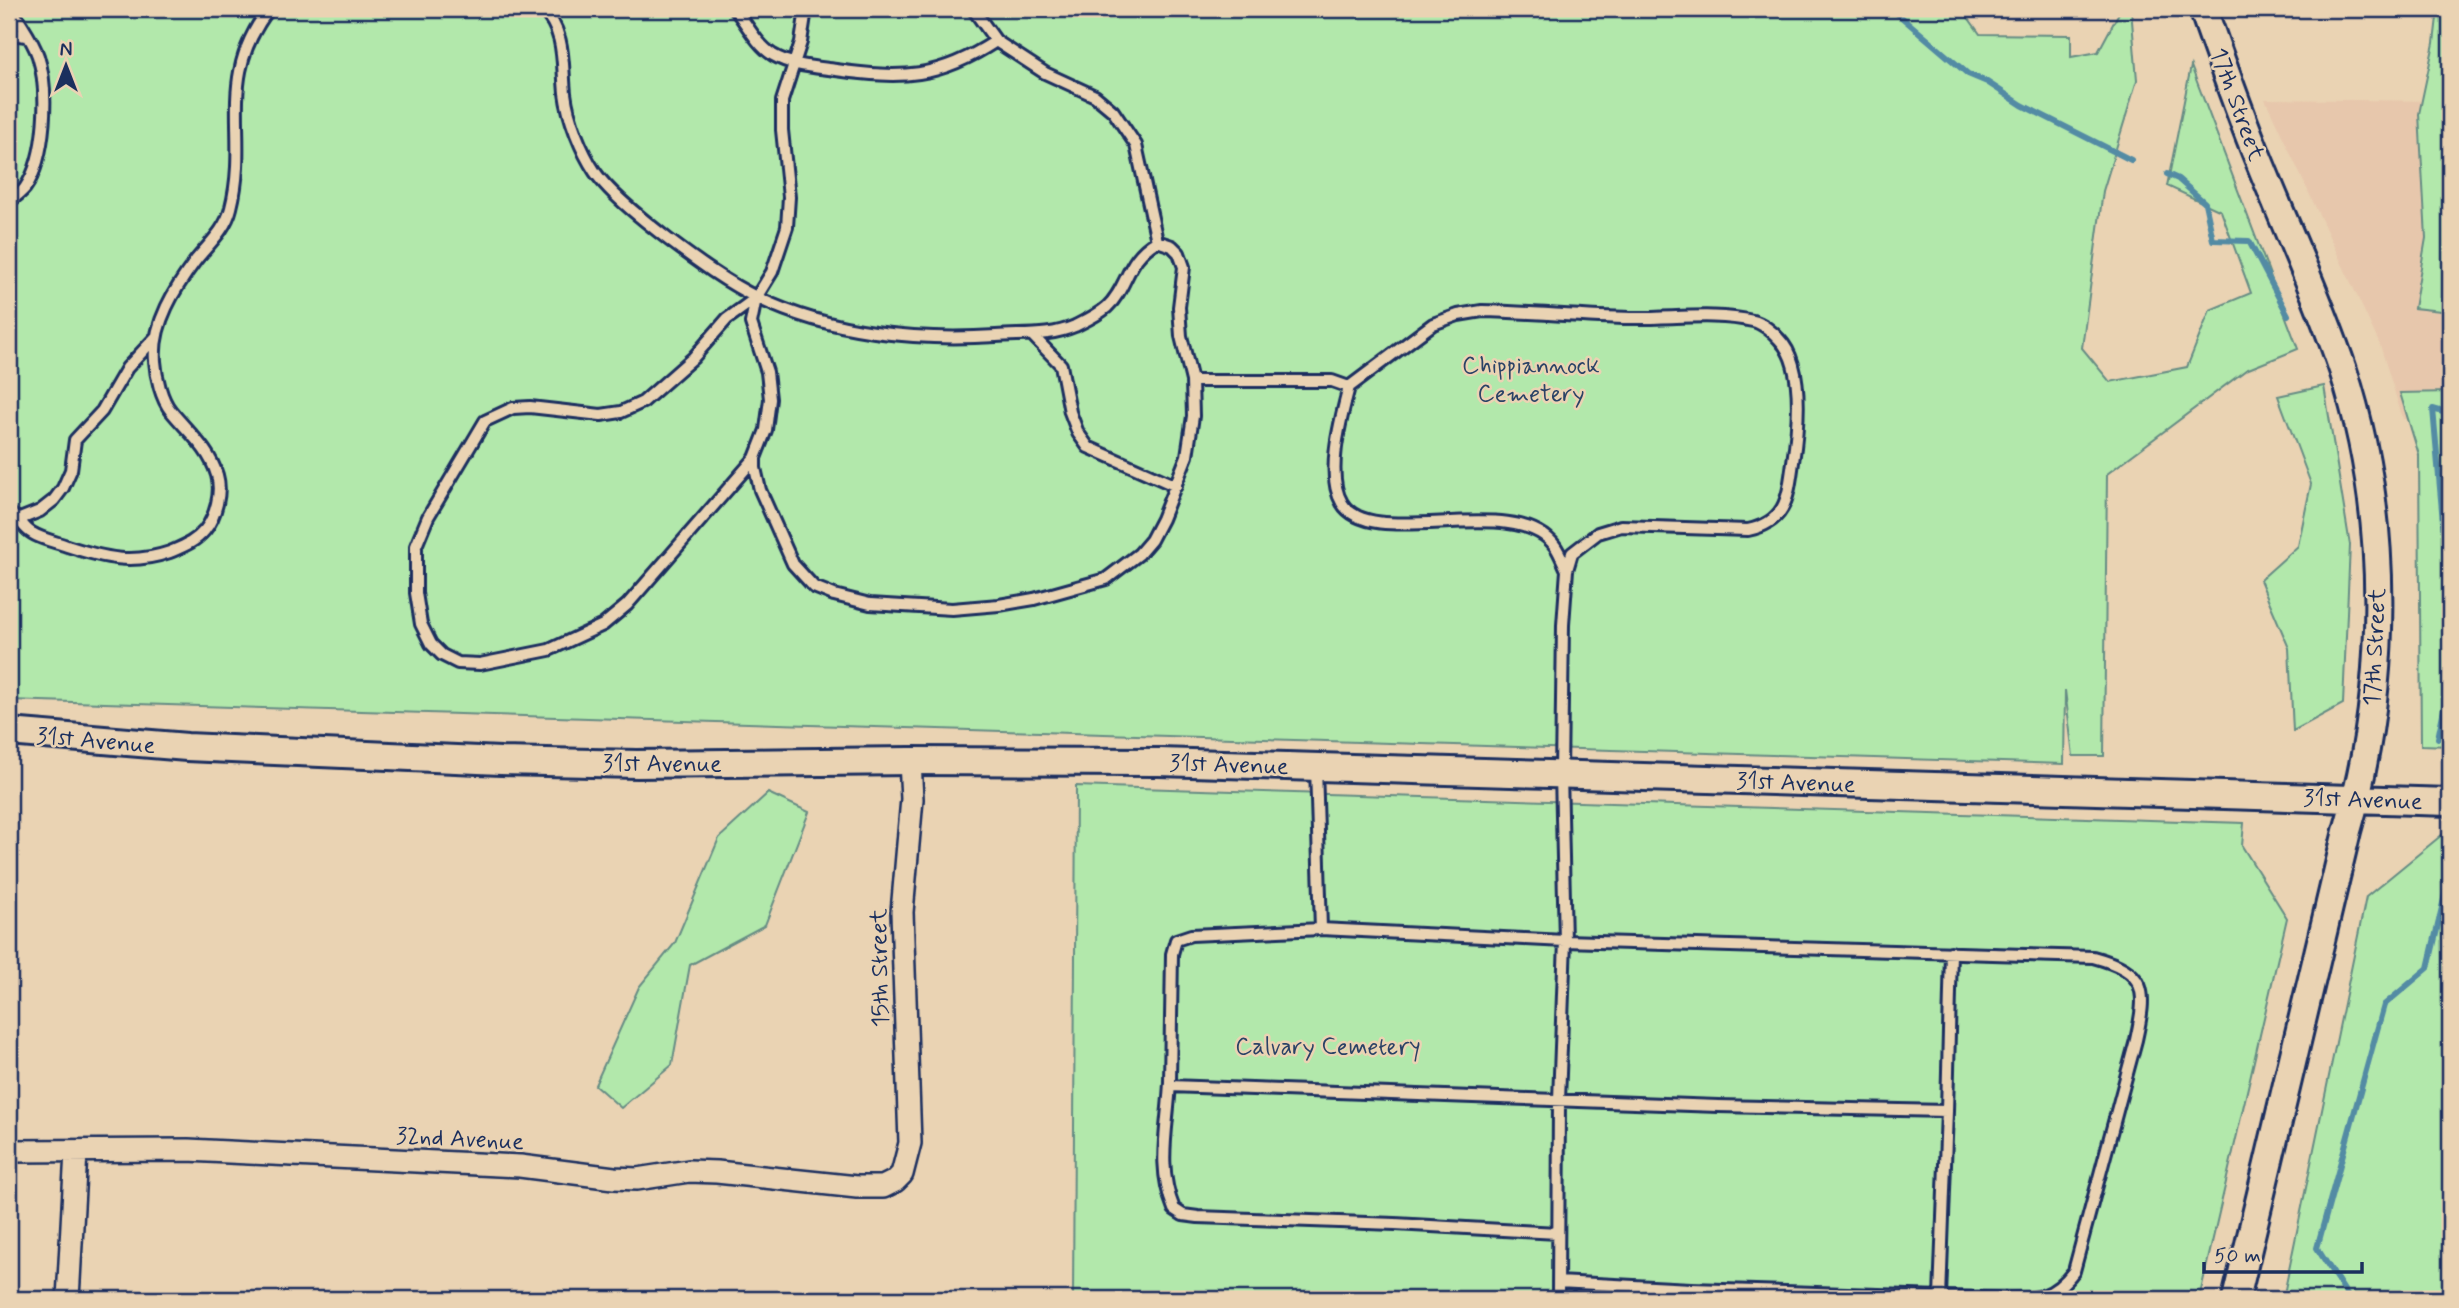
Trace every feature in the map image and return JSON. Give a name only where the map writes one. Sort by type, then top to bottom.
[{"type":"street","name":"17th Street","points":[[2203,9],[2260,163],[2319,302],[2343,371],[2361,439],[2370,488],[2378,590],[2373,698],[2356,798],[2236,1299]]},
{"type":"street","name":"31st Avenue","points":[[9,732],[187,747],[501,761],[637,764],[1158,762],[2450,802]]},
{"type":"street","name":"15th Street","points":[[902,1174],[910,1143],[902,912],[912,799],[910,761]]},
{"type":"street","name":"32nd Avenue","points":[[9,1150],[188,1150],[479,1163],[614,1178],[638,1178],[689,1171],[716,1172],[857,1187],[883,1187],[902,1174]]},
{"type":"street","points":[[68,1299],[76,1152]]},
{"type":"lane","points":[[9,202],[25,189],[36,164],[45,93],[38,55],[12,9]]},
{"type":"lane","points":[[9,513],[20,519],[30,533],[92,554],[122,560],[152,558],[195,541],[215,511],[219,491],[218,477],[210,456],[169,409],[155,361],[156,337],[163,314],[195,261],[222,228],[231,210],[235,184],[236,92],[239,70],[253,33],[269,9]]},
{"type":"lane","points":[[542,9],[554,24],[561,43],[565,96],[582,149],[596,173],[652,227],[696,260],[756,298],[791,313],[857,329],[960,338],[1033,336],[1072,327],[1107,307],[1143,250],[1157,241]]},
{"type":"lane","points":[[735,9],[760,43],[772,54],[793,63],[874,76],[903,76],[948,66],[974,56],[996,41]]},
{"type":"lane","points":[[756,298],[727,319],[693,358],[643,402],[621,412],[601,415],[530,407],[513,408],[485,421],[428,517],[416,547],[416,593],[421,624],[442,656],[458,663],[480,664],[549,650],[603,625],[627,605],[755,458],[766,430],[770,398],[767,372],[751,323],[756,298],[772,272],[787,227],[789,197],[782,130],[782,101],[801,42],[806,9]]},
{"type":"lane","points":[[974,9],[996,41],[1045,73],[1095,96],[1113,111],[1136,145],[1157,241]]},
{"type":"lane","points":[[9,34],[27,36]]},
{"type":"lane","points":[[755,458],[757,479],[793,564],[814,587],[834,595],[870,604],[952,609],[999,605],[1106,579],[1139,554],[1151,540],[1163,519],[1192,438],[1192,381],[1181,336],[1179,307],[1184,267],[1179,253],[1172,246],[1157,241]]},
{"type":"lane","points":[[1558,1297],[1559,1100],[1565,941],[1561,774],[1563,625],[1567,570],[1572,553],[1598,533],[1621,526],[1748,530],[1766,526],[1779,516],[1786,501],[1796,445],[1796,377],[1792,358],[1780,339],[1757,321],[1732,317],[1630,318],[1482,311],[1458,315],[1433,324],[1349,387],[1335,457],[1336,482],[1342,503],[1355,517],[1372,522],[1486,521],[1522,524],[1554,544],[1567,570]]},
{"type":"lane","points":[[1033,336],[1061,365],[1070,412],[1078,433],[1088,447],[1176,486]]},
{"type":"lane","points":[[20,519],[40,511],[54,500],[63,488],[71,470],[75,440],[102,411],[127,368],[156,337]]},
{"type":"lane","points":[[1192,381],[1332,381],[1349,387]]},
{"type":"lane","points":[[1315,767],[1321,929]]},
{"type":"lane","points":[[1558,1233],[1183,1215],[1174,1209],[1164,1177],[1163,1159],[1170,1086],[1172,954],[1176,940],[1191,935],[1321,929],[1565,941],[2093,957],[2127,969],[2141,986],[2144,1002],[2136,1040],[2074,1271],[2055,1291],[2035,1299],[1690,1294],[1558,1282]]},
{"type":"lane","points":[[1940,1297],[1951,952]]},
{"type":"lane","points":[[1170,1086],[1947,1111]]},
{"type":"shaded area","points":[[2450,9],[2450,421],[2403,419],[2380,345],[2265,99],[2442,101]]},
{"type":"green space","name":"Chippiannock Cemetery","points":[[9,9],[1962,9],[1980,34],[2071,35],[2071,57],[2098,52],[2121,9],[2131,9],[2137,80],[2103,191],[2082,348],[2110,382],[2187,367],[2210,310],[2251,293],[2221,211],[2167,186],[2191,66],[2298,349],[2246,370],[2107,474],[2104,756],[2073,756],[2065,690],[2064,764],[9,700]]},
{"type":"green space","points":[[2438,9],[2450,9],[2450,312],[2414,308],[2426,238],[2419,114],[2434,43]]},
{"type":"green space","points":[[2324,386],[2350,545],[2343,704],[2293,731],[2289,648],[2260,580],[2298,546],[2311,484],[2278,396]]},
{"type":"green space","points":[[2450,392],[2450,746],[2421,745],[2419,455],[2400,393]]},
{"type":"green space","name":"Calvary Cemetery","points":[[1076,786],[2244,823],[2242,846],[2287,918],[2199,1299],[1073,1299]]},
{"type":"green space","points":[[768,793],[809,812],[765,925],[690,965],[672,1065],[621,1108],[595,1085],[639,987],[675,943],[719,838]]},
{"type":"green space","points":[[2443,834],[2450,835],[2450,1299],[2283,1299],[2366,897]]},
{"type":"waterway","points":[[1892,9],[1968,74],[1987,82],[2022,105],[2131,160]]},
{"type":"waterway","points":[[2167,174],[2178,179],[2205,203],[2213,240],[2249,241],[2288,315]]},
{"type":"waterway","points":[[2450,414],[2433,409],[2450,601]]},
{"type":"waterway","points":[[2438,738],[2450,680]]},
{"type":"waterway","points":[[2346,1299],[2347,1295],[2317,1248],[2384,1005],[2428,968],[2450,873]]}]
